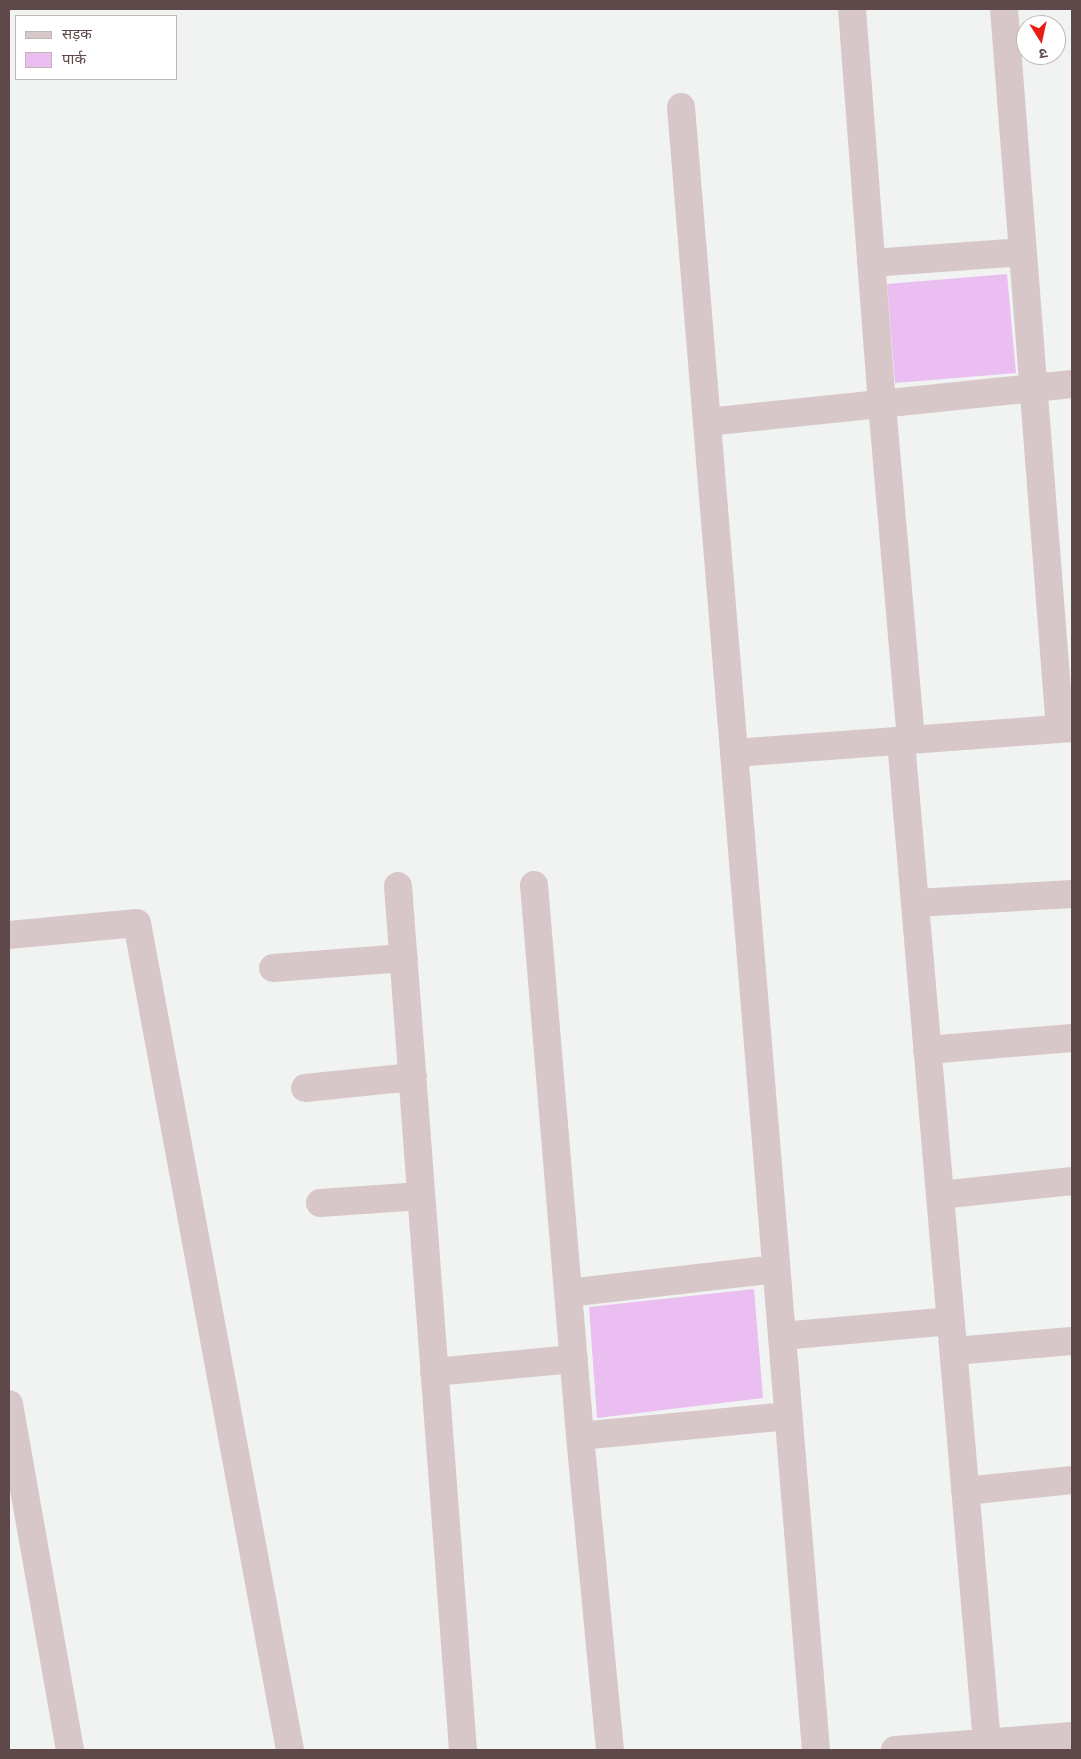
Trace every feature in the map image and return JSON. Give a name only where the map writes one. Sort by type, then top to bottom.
[{"type":"street","points":[[852,9],[906,740],[915,904],[987,1743]]},
{"type":"street","points":[[734,754],[1066,728],[1033,389],[1004,9]]},
{"type":"street","points":[[681,107],[816,1750]]},
{"type":"street","points":[[871,263],[1023,252]]},
{"type":"street","points":[[707,422],[1072,384]]},
{"type":"street","points":[[534,885],[580,1436],[610,1750]]},
{"type":"street","points":[[398,886],[463,1750]]},
{"type":"street","points":[[915,904],[1072,894]]},
{"type":"street","points":[[9,935],[137,923],[290,1750]]},
{"type":"street","points":[[273,968],[404,958]]},
{"type":"street","points":[[927,1050],[1072,1038]]},
{"type":"street","points":[[304,1088],[413,1077]]},
{"type":"street","points":[[940,1195],[1072,1181]]},
{"type":"street","points":[[320,1203],[421,1196]]},
{"type":"street","points":[[568,1293],[776,1269]]},
{"type":"street","points":[[782,1336],[951,1321]]},
{"type":"street","points":[[954,1352],[1072,1341]]},
{"type":"street","points":[[434,1372],[574,1359]]},
{"type":"street","points":[[9,1404],[70,1750]]},
{"type":"street","points":[[580,1436],[788,1416]]},
{"type":"street","points":[[965,1491],[1072,1480]]},
{"type":"street","points":[[895,1750],[1072,1736]]},
{"type":"green space","points":[[1007,274],[1016,373],[895,383],[887,284]]},
{"type":"green space","points":[[754,1289],[763,1398],[597,1418],[589,1307]]}]
